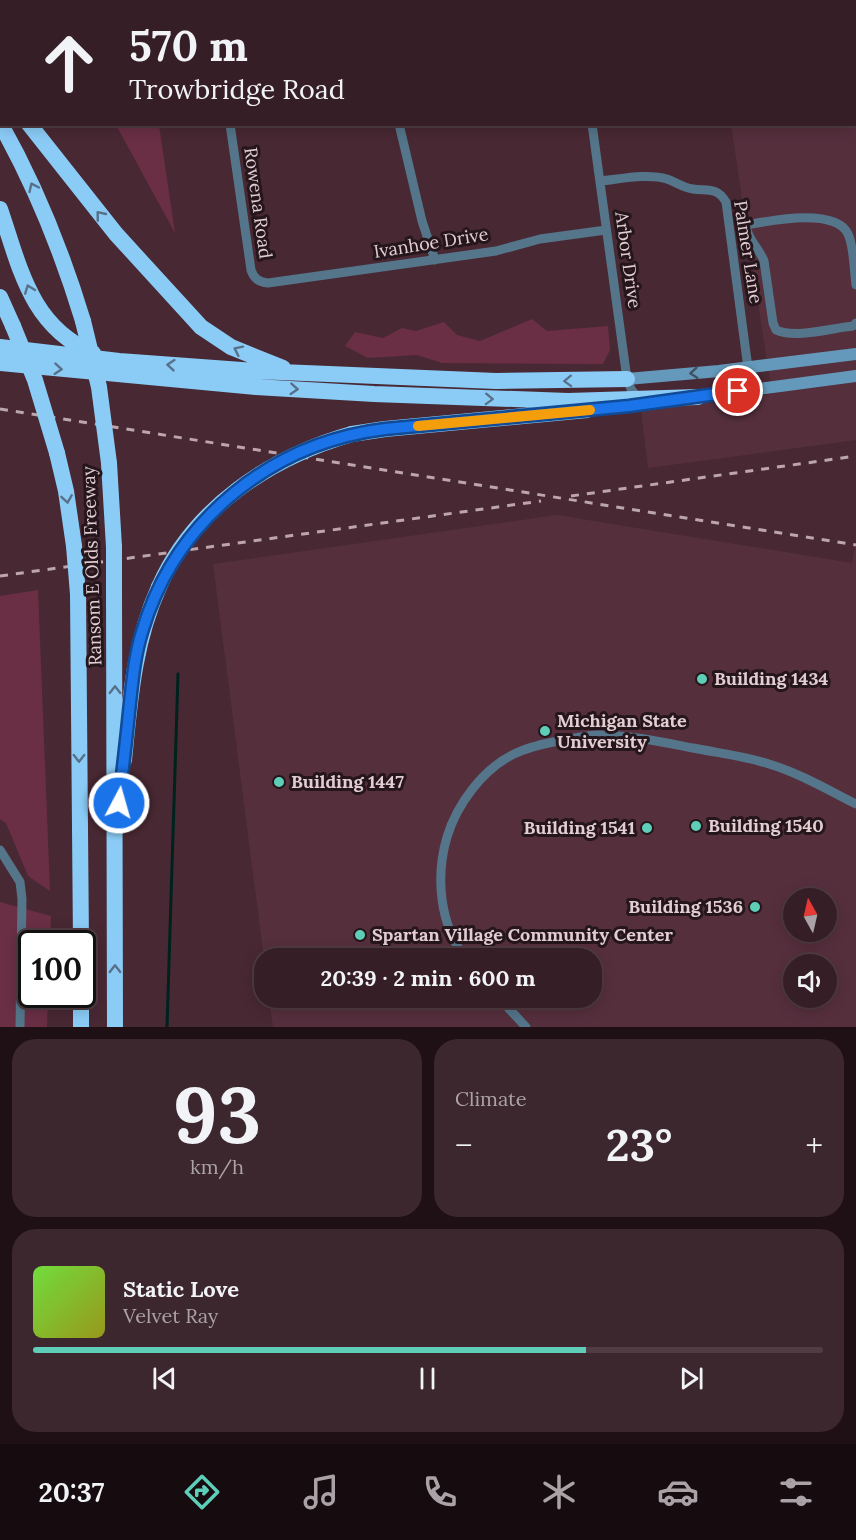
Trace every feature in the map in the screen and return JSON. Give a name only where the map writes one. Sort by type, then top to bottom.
[{"type":"highway","name":"Ransom E Olds Freeway","points":[[2,126],[27,174],[48,223],[83,321],[99,387],[109,463],[114,547],[115,1027]]},
{"type":"highway","points":[[31,126],[116,234],[201,327],[231,347],[292,372]]},
{"type":"highway","points":[[0,208],[32,297],[40,312],[69,342],[119,361]]},
{"type":"highway","points":[[0,297],[12,326]]},
{"type":"highway","name":"Ransom E Olds Freeway","points":[[0,306],[12,326],[35,380],[66,491],[74,546],[78,594],[81,930]]},
{"type":"highway","points":[[0,347],[374,394],[568,401],[698,397]]},
{"type":"highway","points":[[0,363],[256,379],[292,372],[506,382],[627,379]]},
{"type":"highway","points":[[114,847],[135,663],[142,631],[159,587],[186,541],[228,496],[293,455],[352,434],[698,397]]},
{"type":"highway","points":[[81,1008],[81,1027]]},
{"type":"street","name":"Rowena Road","points":[[230,126],[251,270],[253,276],[260,282]]},
{"type":"street","points":[[399,126],[422,221],[435,260]]},
{"type":"street","name":"Arbor Drive","points":[[592,126],[627,379],[638,398]]},
{"type":"street","name":"Palmer Lane","points":[[600,181],[647,177],[666,179],[680,186],[714,191],[722,195],[726,202],[748,368]]},
{"type":"street","points":[[856,285],[849,235],[844,227],[807,216],[746,225],[749,238],[764,261],[776,330],[783,333],[796,333],[856,323]]},
{"type":"street","name":"Ivanhoe Drive","points":[[260,282],[268,283],[496,251],[540,239],[606,230]]},
{"type":"street","points":[[627,379],[748,368],[856,354]]},
{"type":"street","points":[[758,388],[808,376],[811,372],[810,367],[802,360]]},
{"type":"street","points":[[829,379],[856,370]]},
{"type":"street","points":[[698,397],[856,376]]},
{"type":"street","points":[[458,948],[444,914],[440,884],[444,847],[451,825],[467,797],[485,776],[514,754],[540,745],[596,735],[641,738],[768,763],[790,771],[856,804]]},
{"type":"street","points":[[0,850],[20,882],[22,900],[20,1027]]},
{"type":"street","points":[[508,1008],[526,1027]]},
{"type":"shaded area","points":[[117,126],[159,126],[175,233]]},
{"type":"shaded area","points":[[731,126],[856,126],[856,440],[648,468],[641,410],[772,394]]},
{"type":"shaded area","points":[[532,319],[547,331],[608,326],[610,350],[603,364],[442,363],[417,355],[368,358],[345,346],[355,332],[383,338],[402,328],[416,331],[444,322],[457,335],[480,341]]},
{"type":"shaded area","name":"Michigan State University","points":[[557,515],[852,563],[856,540],[856,1027],[273,1027],[270,1008],[602,1008],[602,948],[263,948],[213,564]]},
{"type":"shaded area","points":[[38,590],[50,891],[28,876],[6,823],[0,819],[0,596]]},
{"type":"shaded area","points":[[0,902],[51,916],[50,930],[18,930],[18,1008],[48,1008],[47,1027],[0,1027]]},
{"type":"waterway","points":[[167,1027],[178,674]]},
{"type":"railway","points":[[0,409],[856,545]]},
{"type":"railway","points":[[571,496],[856,456]]},
{"type":"railway","points":[[0,576],[541,501]]},
{"type":"slow traffic","points":[[418,426],[590,410]]},
{"type":"place","name":"Building 1434","points":[[702,679]]},
{"type":"place","name":"Michigan State University","points":[[545,731]]},
{"type":"place","name":"Building 1447","points":[[279,782]]},
{"type":"place","name":"Building 1540","points":[[696,826]]},
{"type":"place","name":"Building 1541","points":[[647,828]]},
{"type":"place","name":"Building 1536","points":[[755,907]]},
{"type":"place","name":"Spartan Village Community Center","points":[[360,935]]},
{"type":"route","points":[[119,803],[135,663],[142,631],[154,598],[167,571],[186,541],[218,505],[247,482],[303,450],[352,434],[629,406],[738,391]]}]
